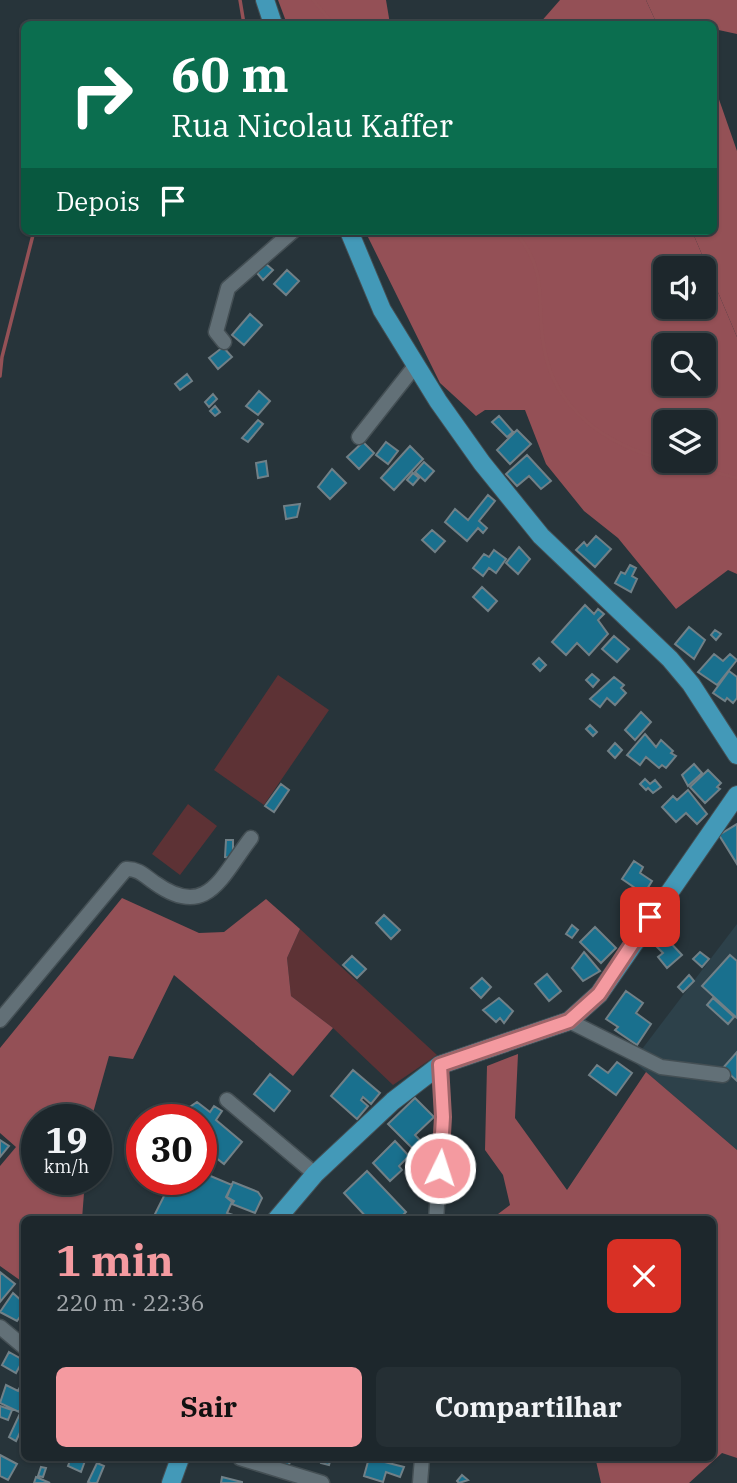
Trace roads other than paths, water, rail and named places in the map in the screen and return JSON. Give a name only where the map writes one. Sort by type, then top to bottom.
[{"type":"main road","points":[[264,0],[272,21]]},
{"type":"main road","points":[[351,235],[382,310],[415,366],[482,463],[541,536],[670,659],[691,684],[737,755]]},
{"type":"main road","points":[[279,1216],[315,1174],[393,1101],[440,1065],[569,1021],[599,994],[737,794]]},
{"type":"main road","points":[[171,1483],[179,1461]]},
{"type":"street","points":[[224,342],[216,332],[228,288],[288,235]]},
{"type":"street","points":[[359,437],[415,366]]},
{"type":"street","points":[[0,1020],[126,869],[138,871],[180,898],[192,899],[202,896],[213,887],[251,838]]},
{"type":"street","points":[[569,1021],[661,1067],[723,1075]]},
{"type":"street","points":[[436,1216],[443,1117],[440,1065]]},
{"type":"street","points":[[227,1100],[315,1174]]},
{"type":"street","points":[[0,1327],[21,1344]]},
{"type":"street","points":[[250,1461],[322,1483]]},
{"type":"street","points":[[420,1483],[422,1461]]},
{"type":"waterway","points":[[240,0],[244,21]]},
{"type":"waterway","points":[[313,0],[330,21]]},
{"type":"waterway","points":[[0,376],[2,357],[33,235]]},
{"type":"waterway","points":[[518,235],[533,261],[537,274],[544,347],[559,389],[586,422],[623,445],[653,456]]},
{"type":"waterway","points":[[716,473],[737,478]]}]
